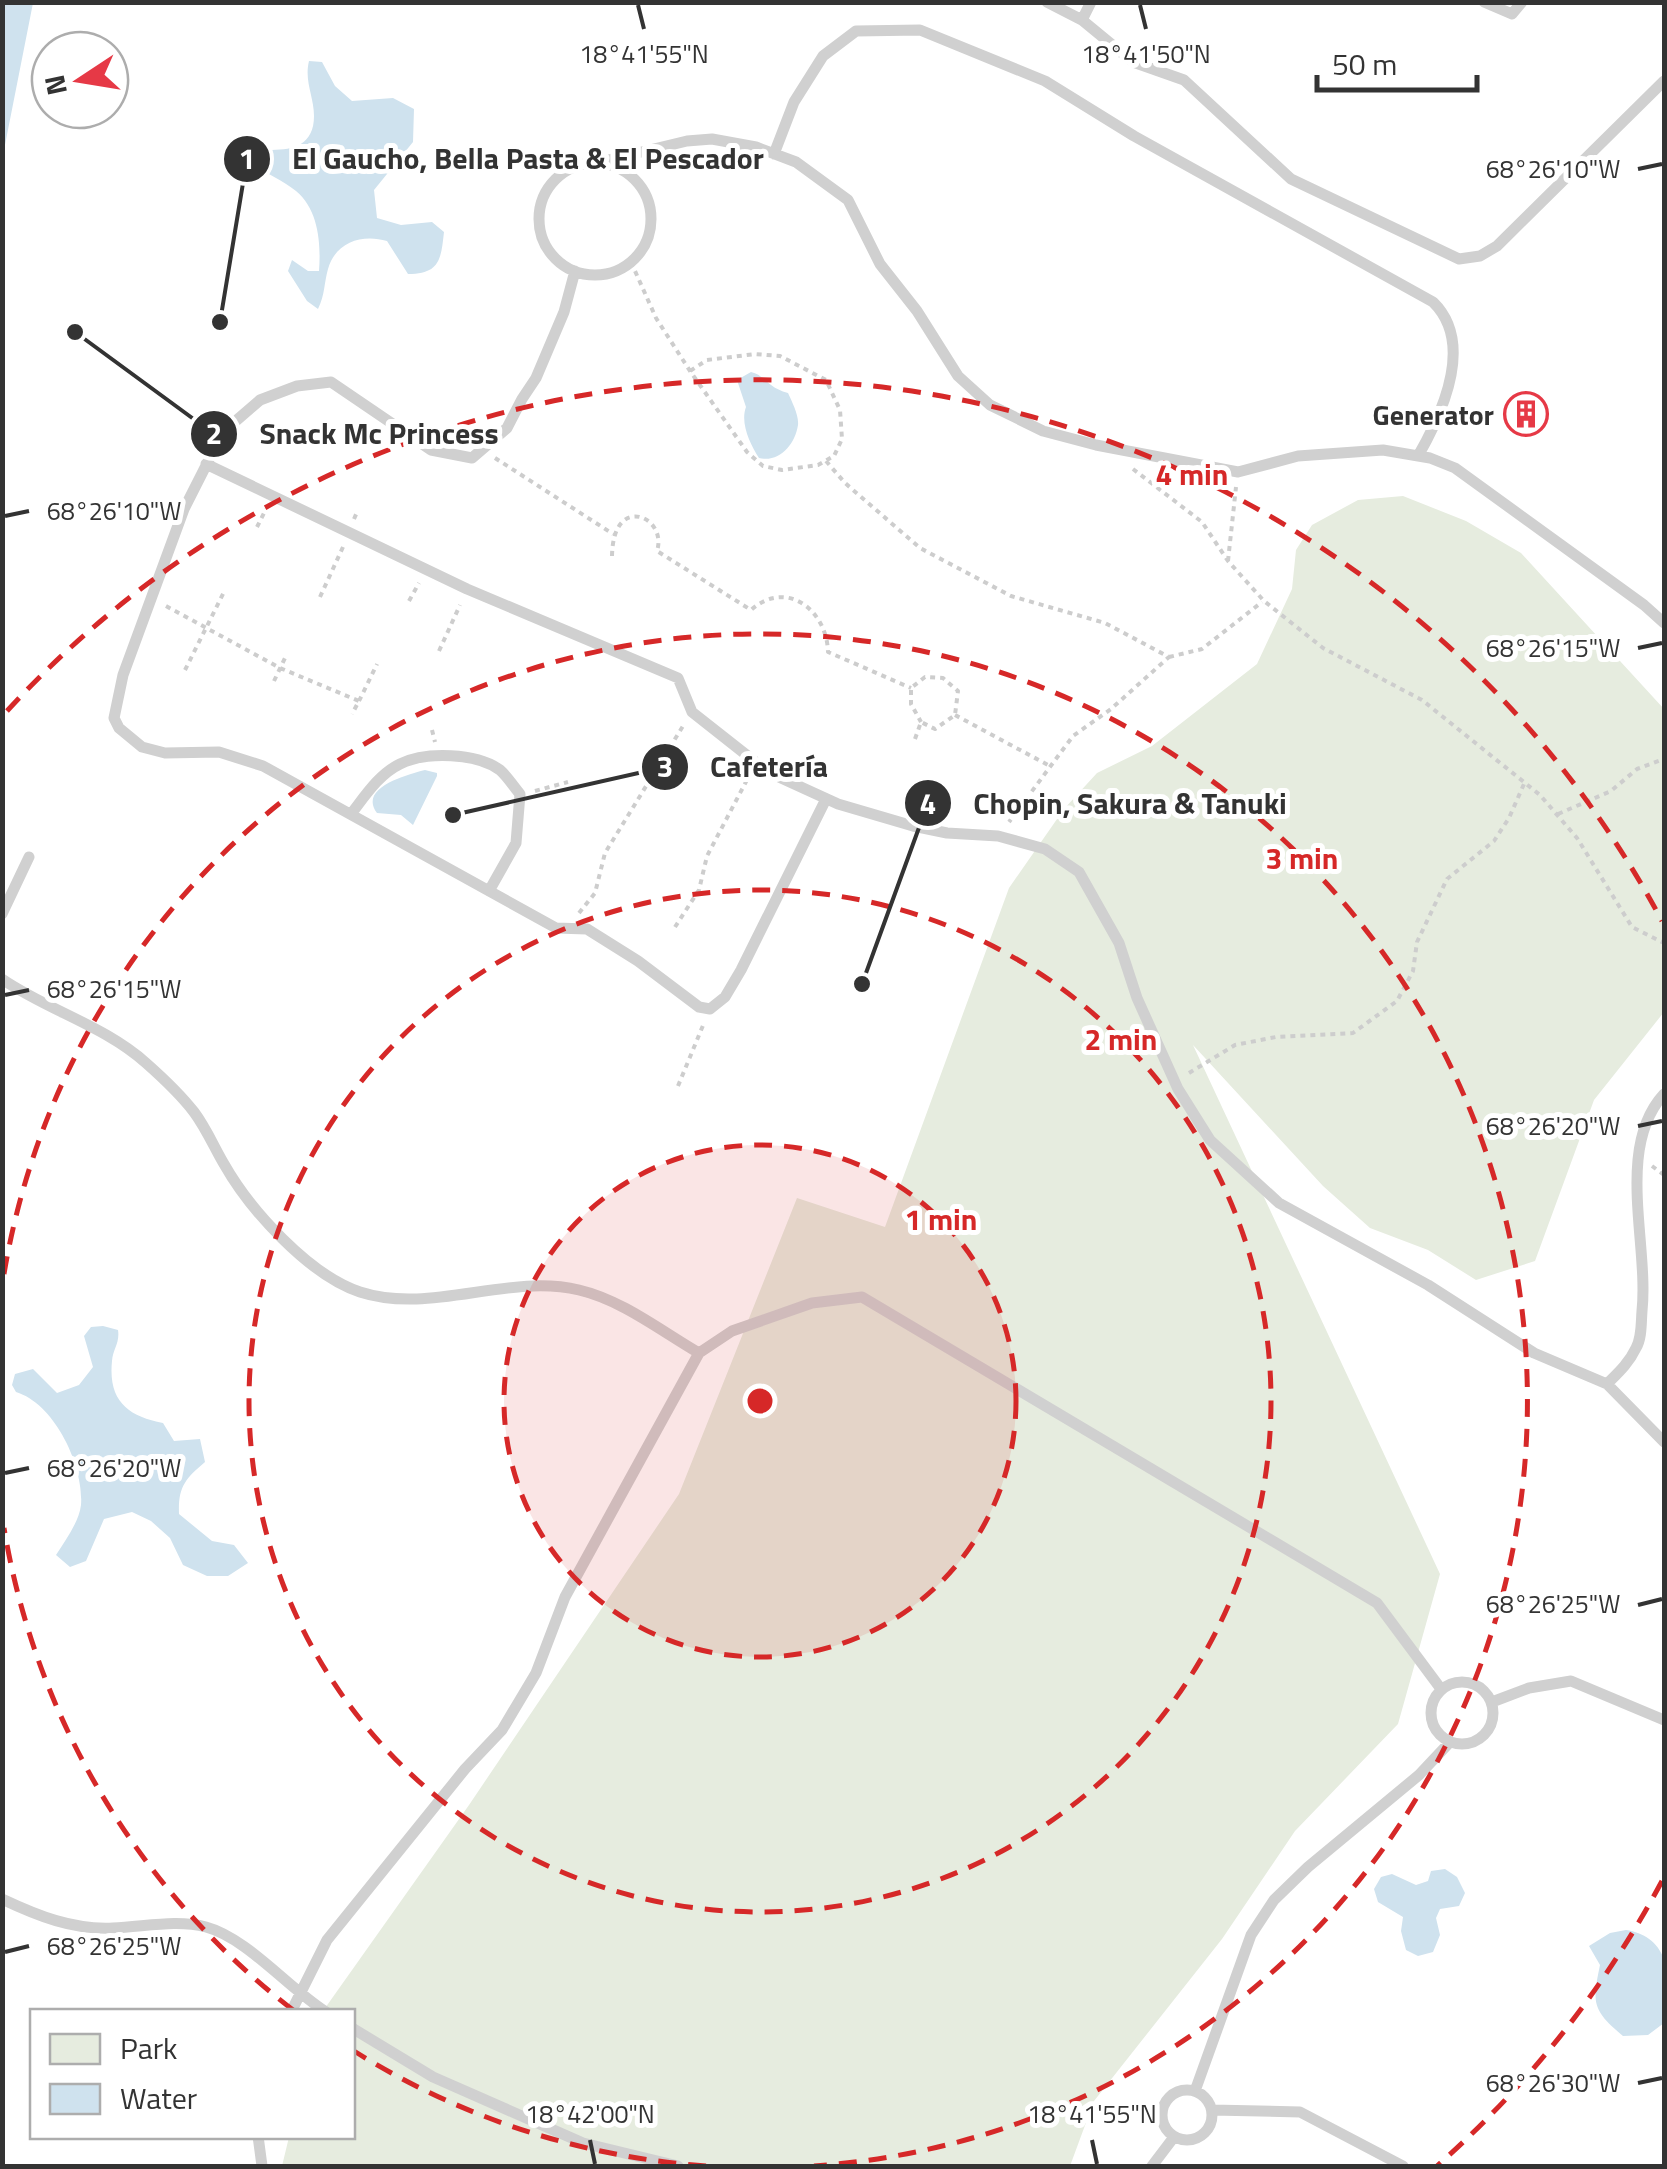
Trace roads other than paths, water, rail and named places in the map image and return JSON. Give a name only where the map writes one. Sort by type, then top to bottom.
[{"type":"lane","points":[[1047,2],[1082,20],[1133,62],[1184,80],[1291,178],[1459,259],[1480,256],[1497,246],[1664,82]]},
{"type":"lane","points":[[1082,20],[1091,2]]},
{"type":"lane","points":[[1484,2],[1512,14],[1522,2]]},
{"type":"lane","points":[[774,154],[794,102],[824,56],[856,30],[920,30],[1045,82],[1134,136],[1434,302],[1446,314],[1452,354],[1448,394],[1418,456]]},
{"type":"lane","points":[[600,162],[634,178],[648,198],[649,236],[631,262],[610,274],[574,271],[554,257],[542,236],[540,212],[548,188],[565,171],[576,166],[687,141],[735,142],[774,154],[796,162],[848,200],[880,264],[917,311],[958,376],[990,405],[1043,431],[1238,472],[1298,456],[1383,450],[1418,456],[1455,468],[1664,623]]},
{"type":"lane","points":[[574,271],[564,312],[536,378],[508,428],[472,458],[431,450],[331,382],[297,386],[260,400],[223,432],[184,508],[123,674],[114,707],[119,728],[142,747],[165,753],[219,752],[243,757],[556,928],[587,929],[699,1007],[710,1009],[725,998],[741,970],[826,799]]},
{"type":"lane","points":[[206,464],[467,590],[678,678],[692,712],[768,772],[826,799],[930,830],[989,836],[1044,849],[1079,872],[1119,943],[1136,998],[1178,1089],[1210,1140],[1279,1203],[1428,1284],[1534,1353],[1607,1384],[1664,1442]]},
{"type":"lane","points":[[351,814],[373,785],[402,763],[439,756],[474,758],[500,771],[520,794],[516,843],[489,890]]},
{"type":"lane","points":[[2,914],[29,858]]},
{"type":"lane","points":[[2,979],[142,1059],[194,1112],[248,1200],[288,1243],[332,1278],[361,1292],[390,1297],[420,1298],[552,1286],[580,1290],[618,1304],[699,1353]]},
{"type":"lane","points":[[1607,1384],[1638,1345],[1644,1263],[1637,1155],[1656,1102],[1664,1094]]},
{"type":"lane","points":[[293,2009],[327,1940],[502,1730],[536,1672],[566,1597],[699,1353],[732,1330],[812,1302],[862,1297],[1376,1604],[1441,1688]]},
{"type":"lane","points":[[1492,1702],[1529,1688],[1571,1681],[1664,1720]]},
{"type":"lane","points":[[1470,1682],[1479,1686],[1492,1702],[1492,1722],[1480,1738],[1460,1744],[1450,1742],[1434,1728],[1431,1707],[1441,1688],[1450,1683],[1470,1682]]},
{"type":"lane","points":[[1196,2092],[1252,1935],[1274,1900],[1419,1775],[1450,1742]]},
{"type":"lane","points":[[2,1899],[32,1914],[78,1928],[179,1923],[209,1927],[241,1945],[321,2009]]},
{"type":"lane","points":[[355,2030],[433,2077],[583,2143],[678,2166]]},
{"type":"lane","points":[[1178,2092],[1196,2092],[1209,2102],[1212,2110],[1205,2134],[1190,2140],[1174,2137],[1162,2117],[1166,2102],[1178,2092]]},
{"type":"lane","points":[[1212,2110],[1300,2112],[1402,2166]]},
{"type":"lane","points":[[1152,2166],[1174,2137]]},
{"type":"lane","points":[[258,2139],[262,2166]]},
{"type":"water","points":[[2,3],[33,3],[3,155]]},
{"type":"water","points":[[309,61],[322,62],[335,86],[352,101],[393,98],[414,109],[413,142],[374,190],[377,218],[401,225],[432,222],[444,232],[437,263],[419,273],[408,274],[387,241],[360,239],[344,246],[332,259],[318,309],[307,301],[288,271],[292,260],[308,271],[319,271],[319,239],[310,208],[296,191],[249,161],[253,149],[294,147],[308,137],[314,116]]},
{"type":"water","points":[[751,372],[788,393],[797,417],[793,439],[785,451],[773,458],[759,458],[745,426],[746,407],[737,380]]},
{"type":"water","points":[[425,770],[437,776],[413,825],[401,815],[377,813],[373,804],[379,790],[396,779]]},
{"type":"water","points":[[91,1327],[118,1330],[112,1375],[113,1387],[123,1404],[140,1416],[163,1423],[174,1441],[200,1439],[205,1462],[184,1484],[179,1514],[212,1541],[234,1545],[248,1563],[228,1576],[207,1576],[183,1565],[170,1538],[151,1521],[132,1512],[104,1519],[86,1561],[70,1567],[56,1555],[80,1511],[78,1473],[54,1423],[43,1409],[16,1392],[12,1385],[15,1374],[33,1369],[57,1393],[79,1385],[93,1367],[84,1336]]},
{"type":"water","points":[[1445,1869],[1457,1877],[1465,1893],[1459,1906],[1440,1909],[1436,1918],[1440,1935],[1433,1952],[1418,1956],[1406,1950],[1401,1931],[1403,1917],[1378,1902],[1374,1889],[1381,1877],[1392,1874],[1416,1885],[1428,1881],[1431,1871]]},
{"type":"water","points":[[1626,1930],[1649,1939],[1664,1959],[1664,2023],[1648,2035],[1623,2036],[1597,2005],[1600,1965],[1589,1946],[1610,1933]]},
{"type":"place","name":"El Gaucho, Bella Pasta & El Pescador","points":[[220,322]]},
{"type":"place","name":"Snack Mc Princess","points":[[75,332]]},
{"type":"place","name":"Generator","points":[[1526,414]]},
{"type":"place","name":"Cafetería","points":[[453,815]]},
{"type":"place","name":"Chopin, Sakura & Tanuki","points":[[862,984]]}]
